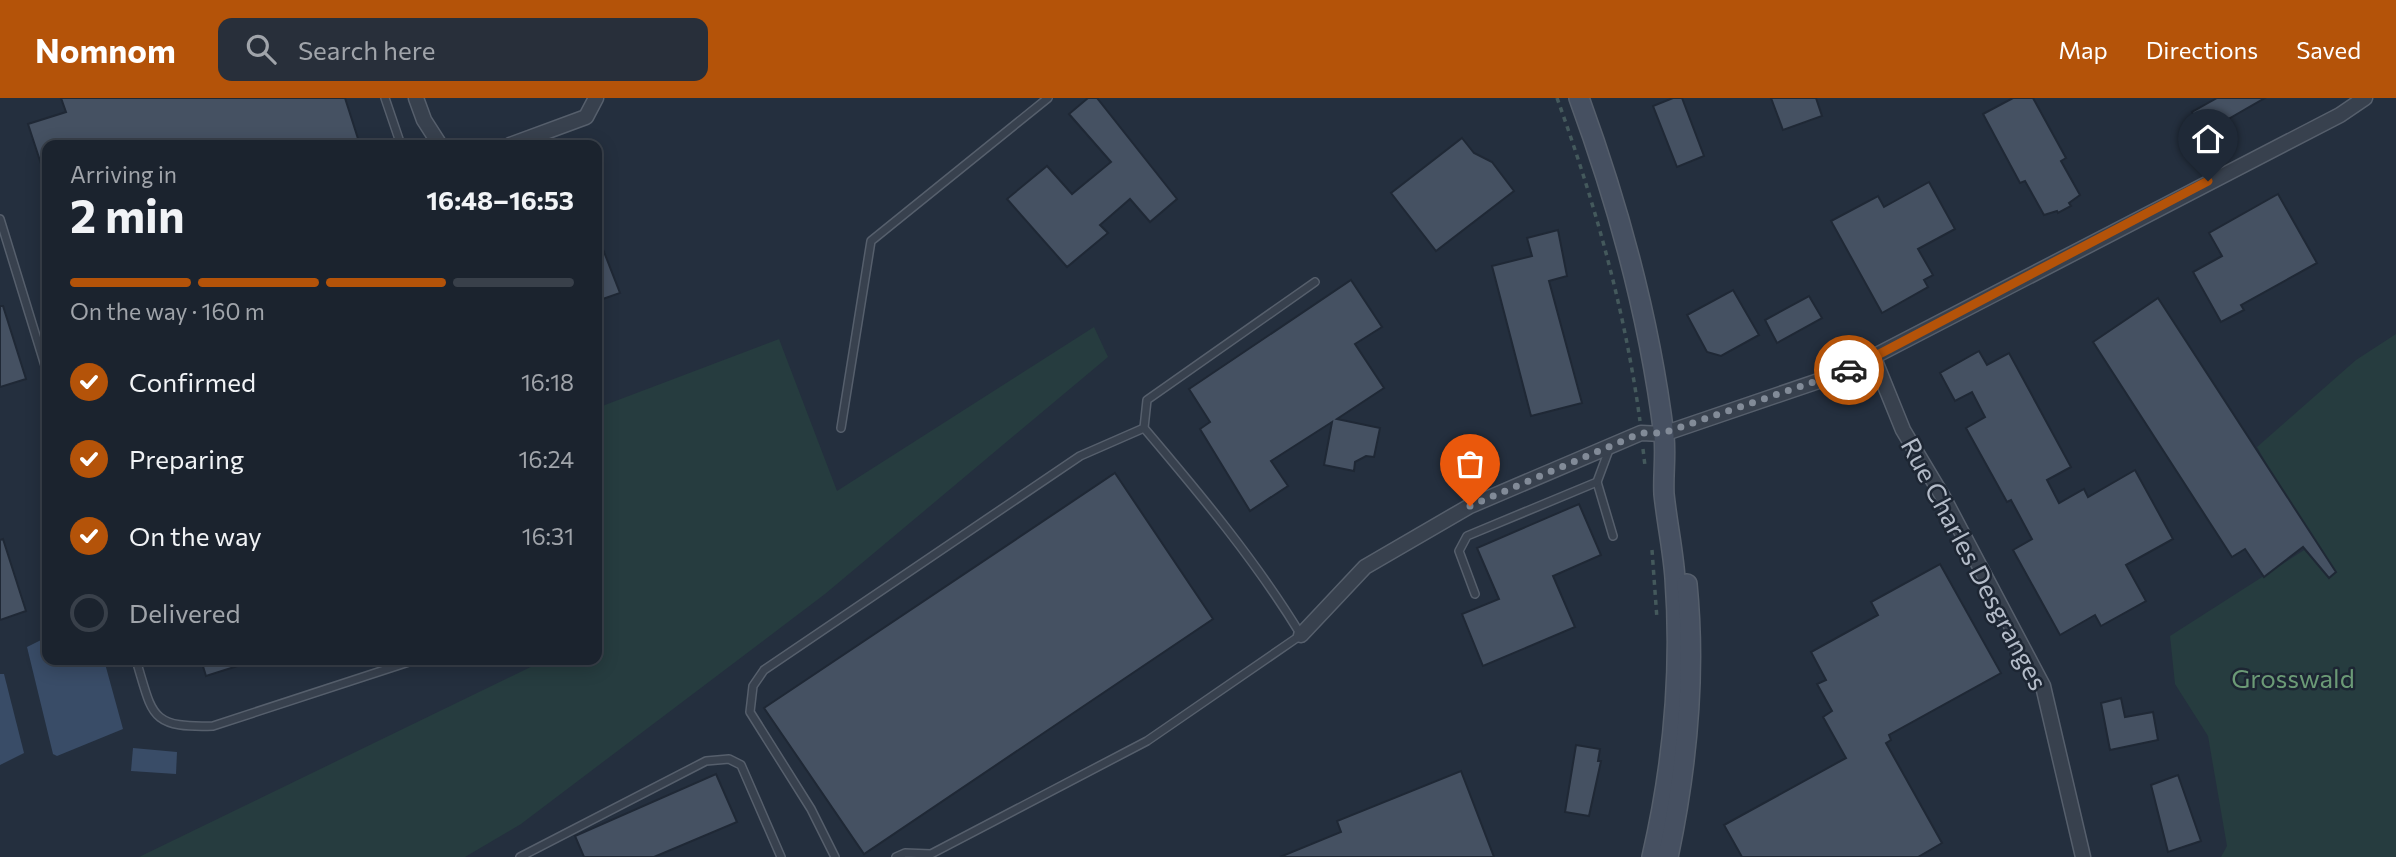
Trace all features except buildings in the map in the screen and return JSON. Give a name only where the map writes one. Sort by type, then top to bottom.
[{"type":"street","points":[[416,98],[424,120],[437,140]]},
{"type":"street","points":[[525,140],[586,117],[596,98]]},
{"type":"street","points":[[1579,98],[1607,180],[1643,312],[1664,439],[1677,482],[1690,619],[1691,683],[1682,792],[1668,857]]},
{"type":"street","points":[[1301,635],[1365,566],[1470,506],[1641,433],[1664,439],[1842,373],[2340,115],[2365,98]]},
{"type":"street","name":"Rue Charles Desgranges","points":[[1873,356],[1903,430],[1943,497],[2043,686],[2083,857]]},
{"type":"street","points":[[1652,857],[1673,737],[1676,669],[1675,579],[1664,492],[1664,439]]},
{"type":"lane","points":[[385,98],[399,140]]},
{"type":"lane","points":[[841,428],[871,241],[1048,98]]},
{"type":"lane","points":[[0,219],[42,356]]},
{"type":"lane","points":[[896,857],[905,853],[931,854],[1147,741],[1301,635],[1281,602],[1201,494],[1144,428],[1147,400],[1315,282]]},
{"type":"lane","points":[[835,857],[811,808],[750,712],[753,685],[764,670],[1080,456],[1144,428]]},
{"type":"lane","points":[[1610,446],[1597,482],[1613,536]]},
{"type":"lane","points":[[1475,594],[1459,551],[1467,536],[1597,482]]},
{"type":"lane","points":[[138,665],[152,713],[166,723],[185,727],[213,726],[400,665]]},
{"type":"lane","points":[[520,857],[706,761],[729,759],[741,765],[781,857]]},
{"type":"path","points":[[1557,98],[1595,209],[1622,313],[1645,468]]},
{"type":"path","points":[[1652,545],[1658,626]]},
{"type":"green space","points":[[1094,327],[1108,357],[825,594],[521,824],[465,857],[139,857],[535,665],[602,665],[602,406],[779,339],[837,491]]},
{"type":"green space","name":"Grosswald","points":[[2396,334],[2396,857],[2221,857],[2227,846],[2208,736],[2175,684],[2170,636],[2312,545],[2257,447],[2356,360]]},
{"type":"water","points":[[42,640],[42,665],[105,665],[123,729],[57,756],[53,754],[27,647]]},
{"type":"water","points":[[0,674],[4,674],[24,753],[0,765]]},
{"type":"water","points":[[133,748],[177,752],[176,774],[131,771]]},
{"type":"way so far","points":[[1470,506],[1641,433],[1663,433],[1849,370]]},
{"type":"route","points":[[1849,370],[2208,181]]}]
